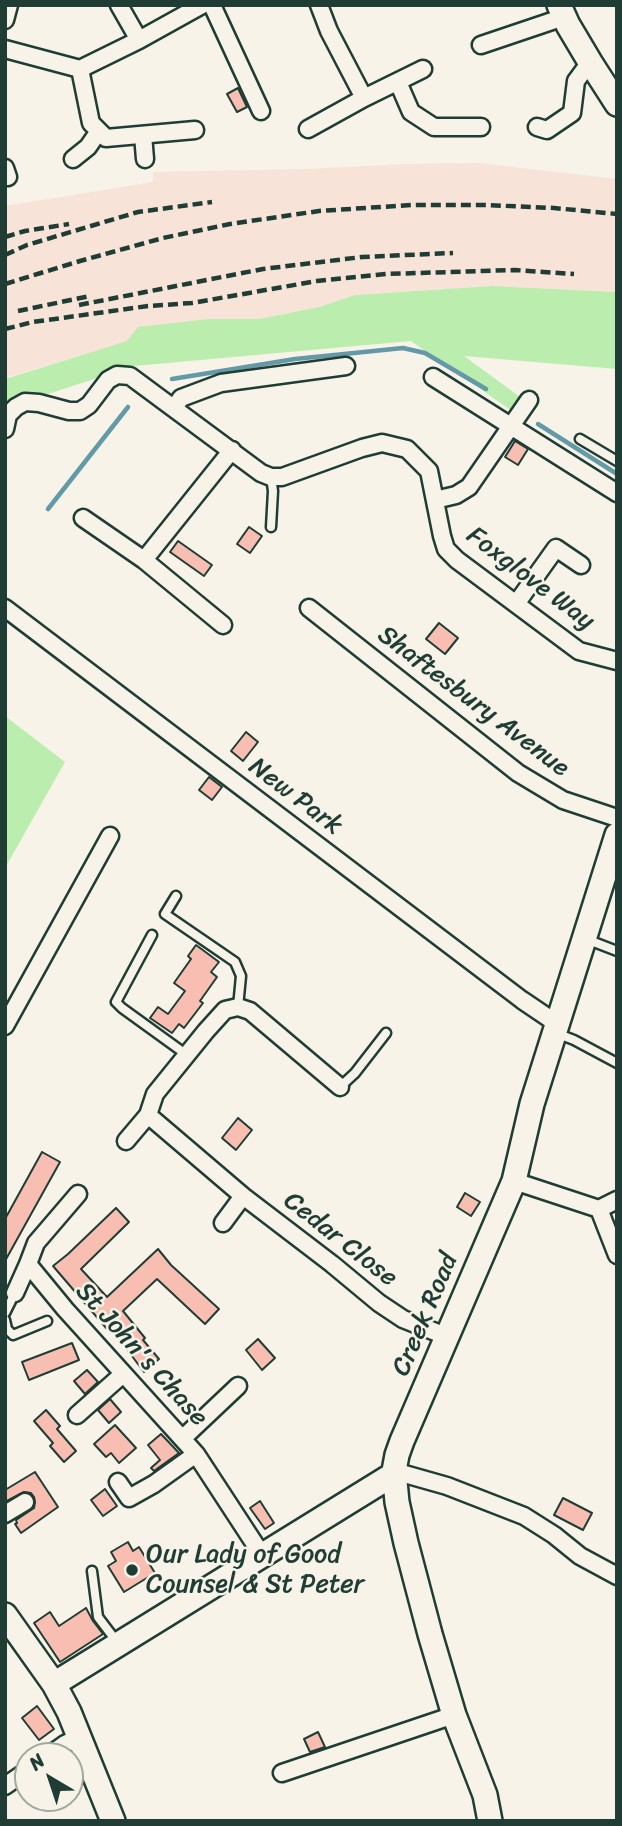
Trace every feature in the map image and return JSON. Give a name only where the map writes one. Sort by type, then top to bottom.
[{"type":"street","points":[[5,20],[9,5]]},
{"type":"street","points":[[119,5],[139,40]]},
{"type":"street","points":[[5,49],[80,69],[202,5]]},
{"type":"street","points":[[212,5],[261,111]]},
{"type":"street","points":[[319,5],[329,31],[364,98]]},
{"type":"street","points":[[481,45],[562,11],[617,104]]},
{"type":"street","points":[[537,127],[547,130],[572,113],[576,81],[590,62]]},
{"type":"street","points":[[80,69],[91,123],[106,138],[195,130]]},
{"type":"street","points":[[308,129],[422,69]]},
{"type":"street","points":[[398,82],[411,112],[434,127],[481,127]]},
{"type":"street","points":[[73,159],[88,147],[99,131]]},
{"type":"street","points":[[143,135],[145,159]]},
{"type":"street","points":[[174,408],[181,398],[221,383],[346,366]]},
{"type":"street","points":[[5,429],[8,415],[25,402],[80,411],[89,405],[108,380],[117,375],[130,376],[261,473],[271,477]]},
{"type":"street","points":[[433,377],[617,493]]},
{"type":"street","points":[[435,500],[456,495],[470,487],[528,400]]},
{"type":"street","name":"Foxglove Way","points":[[271,477],[282,477],[382,443],[407,449],[429,471],[446,549],[457,561],[579,651],[616,660]]},
{"type":"street","points":[[144,560],[232,450]]},
{"type":"street","points":[[83,518],[144,560],[223,625]]},
{"type":"street","points":[[516,604],[556,548],[581,565]]},
{"type":"street","name":"New Park","points":[[5,608],[522,1000],[555,1028]]},
{"type":"street","name":"Shaftesbury Avenue","points":[[309,608],[518,773],[563,800],[617,818]]},
{"type":"street","name":"Creek Road","points":[[490,1821],[485,1795],[454,1715],[406,1544],[394,1473],[402,1441],[514,1181],[532,1104],[617,835]]},
{"type":"street","points":[[5,1026],[110,836]]},
{"type":"street","points":[[126,1141],[148,1115],[155,1094],[225,1010],[238,1007],[250,1011],[340,1087]]},
{"type":"street","name":"Cedar Close","points":[[148,1115],[243,1196],[379,1303],[403,1319],[448,1338]]},
{"type":"street","points":[[514,1181],[599,1209],[617,1200]]},
{"type":"street","points":[[15,1293],[36,1243],[78,1194]]},
{"type":"street","name":"Cedar Close","points":[[223,1223],[243,1196]]},
{"type":"street","points":[[599,1209],[617,1255]]},
{"type":"street","name":"St John's Chase","points":[[28,1264],[196,1454],[262,1555]]},
{"type":"street","points":[[77,1415],[123,1374]]},
{"type":"street","points":[[183,1438],[239,1386]]},
{"type":"street","points":[[118,1482],[129,1497],[154,1484],[196,1454]]},
{"type":"street","points":[[54,1684],[394,1473],[447,1486],[524,1516],[555,1535],[580,1556],[617,1576]]},
{"type":"street","points":[[5,1514],[25,1502]]},
{"type":"street","points":[[5,1615],[54,1684],[69,1712],[113,1821]]},
{"type":"street","points":[[282,1773],[454,1715]]},
{"type":"street","points":[[69,1742],[80,1737]]},
{"type":"lane","points":[[580,439],[617,461]]},
{"type":"lane","points":[[271,477],[271,527]]},
{"type":"lane","points":[[176,896],[165,915],[235,962],[241,976],[238,1007]]},
{"type":"lane","points":[[152,935],[116,1002],[187,1055]]},
{"type":"lane","points":[[584,939],[617,951]]},
{"type":"lane","points":[[555,1028],[617,1063]]},
{"type":"lane","points":[[340,1087],[355,1073],[386,1033]]},
{"type":"lane","points":[[5,1313],[15,1293]]},
{"type":"lane","points":[[5,1320],[7,1329],[13,1335],[47,1321]]},
{"type":"lane","points":[[92,1571],[98,1617],[118,1644]]},
{"type":"shaded area","points":[[479,163],[617,179],[617,292],[492,286],[355,295],[319,307],[259,319],[209,319],[5,378],[5,206],[153,182],[153,172]]},
{"type":"green space","points":[[492,286],[617,292],[617,369],[464,356],[520,397],[512,411],[411,341],[134,366],[5,408],[5,379],[127,341],[138,327],[209,319],[259,319],[319,307],[355,295]]},
{"type":"green space","points":[[5,716],[65,762],[5,868]]},
{"type":"building","points":[[238,88],[247,107],[237,112],[227,94]]},
{"type":"building","points":[[515,441],[528,449],[518,465],[505,457]]},
{"type":"building","points":[[249,527],[262,536],[250,553],[237,544]]},
{"type":"building","points":[[178,541],[212,565],[204,576],[170,552]]},
{"type":"building","points":[[439,623],[458,638],[445,654],[426,639]]},
{"type":"building","points":[[246,732],[258,742],[243,761],[231,751]]},
{"type":"building","points":[[209,777],[222,787],[212,800],[199,790]]},
{"type":"building","points":[[196,945],[219,962],[211,972],[217,977],[200,1001],[203,1003],[184,1028],[179,1024],[172,1033],[150,1018],[158,1007],[168,1014],[185,991],[174,983],[191,959],[188,956]]},
{"type":"building","points":[[238,1118],[252,1130],[236,1150],[222,1138]]},
{"type":"building","points":[[42,1152],[60,1162],[5,1261],[5,1219]]},
{"type":"building","points":[[465,1193],[480,1202],[471,1216],[457,1207]]},
{"type":"building","points":[[116,1208],[129,1222],[81,1269],[107,1297],[158,1249],[171,1265],[219,1309],[205,1324],[157,1279],[123,1311],[159,1359],[144,1372],[110,1327],[107,1329],[53,1266]]},
{"type":"building","points":[[258,1339],[275,1358],[262,1370],[246,1350]]},
{"type":"building","points":[[72,1343],[79,1360],[29,1380],[22,1362]]},
{"type":"building","points":[[87,1370],[98,1382],[85,1394],[74,1381]]},
{"type":"building","points":[[110,1399],[121,1412],[109,1423],[98,1410]]},
{"type":"building","points":[[46,1410],[60,1426],[57,1429],[76,1451],[64,1462],[50,1446],[53,1443],[34,1421]]},
{"type":"building","points":[[115,1425],[136,1448],[119,1463],[111,1453],[106,1457],[94,1444]]},
{"type":"building","points":[[161,1434],[179,1453],[154,1471],[151,1468],[160,1460],[148,1445]]},
{"type":"building","points":[[35,1472],[58,1507],[21,1533],[15,1524],[16,1520],[34,1508],[34,1497],[31,1493],[24,1492],[5,1502],[5,1490]]},
{"type":"building","points":[[105,1489],[117,1506],[103,1516],[91,1500]]},
{"type":"building","points":[[563,1498],[592,1513],[583,1530],[554,1515]]},
{"type":"building","points":[[260,1501],[274,1523],[265,1529],[250,1508]]},
{"type":"building","name":"Our Lady of Good Counsel & St Peter","points":[[128,1542],[133,1551],[139,1547],[155,1573],[124,1592],[108,1566],[116,1561],[111,1552]]},
{"type":"building","points":[[86,1608],[103,1634],[60,1662],[34,1623],[50,1612],[59,1626]]},
{"type":"building","points":[[37,1706],[54,1729],[39,1740],[22,1718]]},
{"type":"building","points":[[318,1732],[325,1747],[310,1752],[304,1739]]},
{"type":"waterway","points":[[172,379],[295,359],[403,348],[425,353],[486,389]]},
{"type":"waterway","points":[[48,509],[128,407]]},
{"type":"waterway","points":[[538,424],[617,474]]},
{"type":"railway","points":[[5,255],[27,245],[138,212],[212,202]]},
{"type":"railway","points":[[5,284],[163,238],[230,224],[319,211],[411,205],[486,205],[617,214]]},
{"type":"railway","points":[[5,237],[69,224]]},
{"type":"railway","points":[[79,305],[263,269],[362,257],[453,253]]},
{"type":"railway","points":[[5,329],[33,322],[148,306],[192,303],[317,281],[386,274],[515,270],[574,274]]},
{"type":"railway","points":[[18,311],[90,296]]},
{"type":"place","name":"Our Lady of Good Counsel & St Peter","points":[[132,1570]]}]
